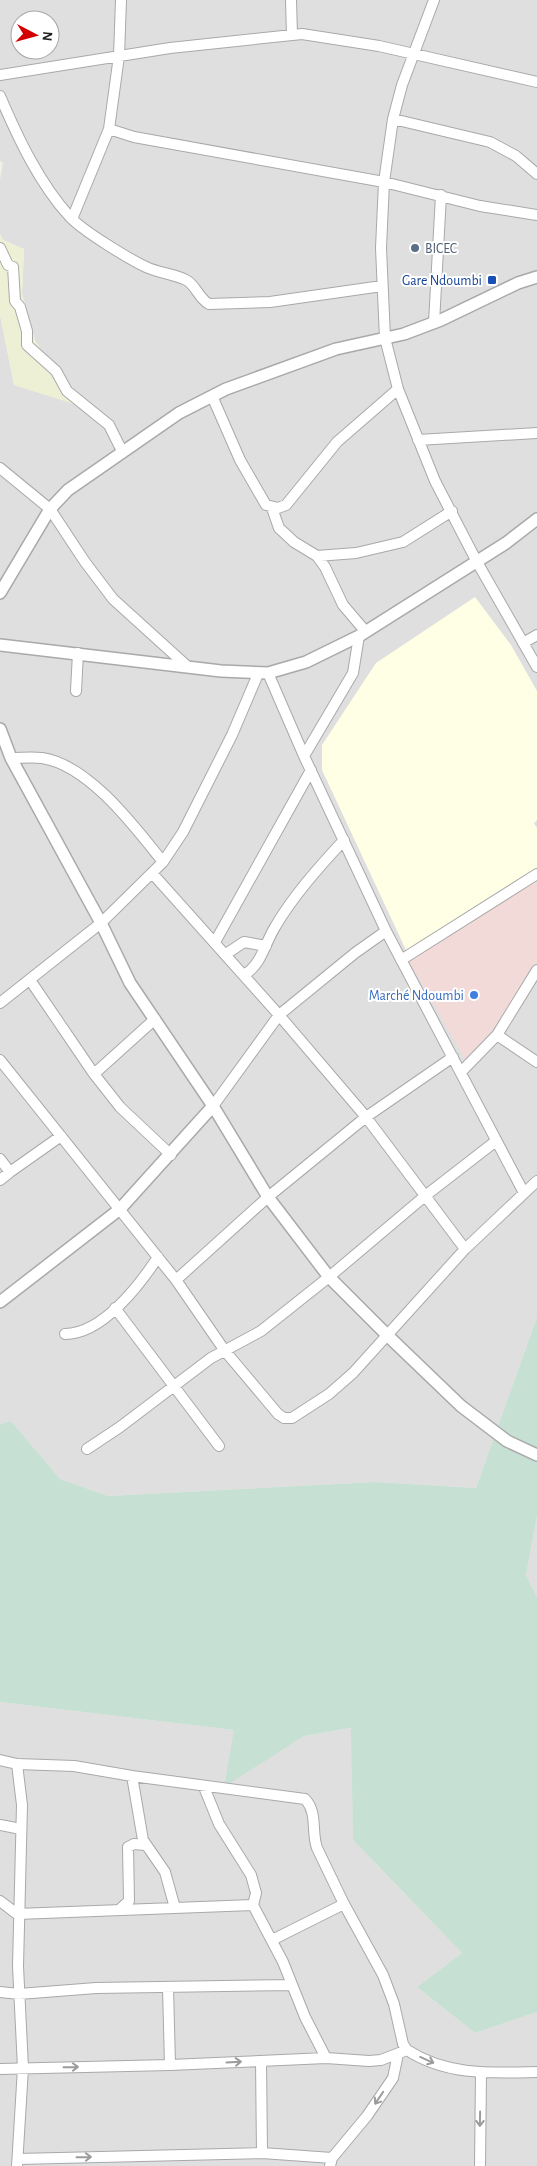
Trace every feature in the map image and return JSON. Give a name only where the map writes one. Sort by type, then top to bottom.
[{"type":"street","points":[[72,219],[109,129],[119,56],[121,0]]},
{"type":"street","points":[[291,0],[292,35]]},
{"type":"street","points":[[434,0],[402,85],[394,119],[384,182],[382,286],[385,338],[398,389],[435,481],[477,562],[537,667]]},
{"type":"street","points":[[0,75],[119,56],[292,35],[343,39],[537,82]]},
{"type":"street","points":[[0,96],[32,164],[54,197],[72,219],[124,255],[147,268],[189,281],[204,302],[209,304],[270,302],[382,286]]},
{"type":"street","points":[[394,119],[490,142],[516,156],[537,174]]},
{"type":"street","points":[[109,129],[134,137],[384,182],[480,206],[537,215]]},
{"type":"street","points":[[434,323],[441,195]]},
{"type":"street","points":[[0,248],[8,265],[13,267],[15,301],[20,307],[27,331],[27,345],[56,370],[67,391],[108,425],[122,451]]},
{"type":"street","points":[[0,593],[50,509],[68,490],[179,413],[212,396],[336,350],[434,323],[510,286],[537,277]]},
{"type":"street","points":[[212,396],[240,460],[266,505],[278,508],[286,505],[336,442],[398,389]]},
{"type":"street","points":[[418,440],[537,433]]},
{"type":"street","points":[[0,468],[50,509],[85,562],[113,599],[188,667]]},
{"type":"street","points":[[272,508],[279,528],[294,542],[317,556],[325,567],[342,605],[362,634],[353,673],[304,756]]},
{"type":"street","points":[[317,556],[356,553],[403,542],[452,511]]},
{"type":"street","points":[[0,645],[188,667],[263,673],[306,662],[362,634],[477,562],[537,519]]},
{"type":"street","points":[[523,643],[537,636]]},
{"type":"street","points":[[76,691],[78,653]]},
{"type":"street","points":[[263,673],[386,931],[524,1193]]},
{"type":"street","points":[[0,1003],[101,923],[163,862],[183,832],[263,673]]},
{"type":"street","points":[[0,729],[11,758],[101,923],[130,983],[213,1106],[268,1197],[330,1277],[461,1406],[506,1442],[537,1455]]},
{"type":"street","points":[[11,758],[43,758],[72,769],[102,793],[134,825],[163,862]]},
{"type":"street","points":[[215,942],[310,770]]},
{"type":"street","points":[[244,975],[256,965],[274,928],[289,907],[344,840]]},
{"type":"street","points":[[152,873],[226,954],[366,1117],[465,1249]]},
{"type":"street","points":[[401,960],[537,874]]},
{"type":"street","points":[[0,1302],[120,1209],[171,1155],[213,1106],[279,1015],[341,964],[386,931]]},
{"type":"street","points":[[226,954],[244,942],[266,946]]},
{"type":"street","points":[[461,1072],[497,1035],[537,970]]},
{"type":"street","points":[[30,980],[94,1074],[120,1106],[171,1155]]},
{"type":"street","points":[[94,1074],[155,1020]]},
{"type":"street","points":[[497,1035],[537,1062]]},
{"type":"street","points":[[176,1280],[268,1197],[366,1117],[453,1057]]},
{"type":"street","points":[[0,1060],[176,1280],[225,1350],[278,1414],[284,1418],[292,1418],[341,1384],[465,1249],[537,1181]]},
{"type":"street","points":[[0,1180],[61,1136]]},
{"type":"street","points":[[87,1449],[120,1427],[212,1358],[261,1331],[330,1277],[424,1196],[496,1141]]},
{"type":"street","points":[[0,1159],[10,1172]]},
{"type":"street","points":[[65,1334],[87,1330],[115,1308],[142,1282],[158,1257]]},
{"type":"street","points":[[115,1308],[219,1446]]},
{"type":"street","points":[[0,1760],[16,1764],[74,1766],[204,1786],[295,1796],[305,1799],[310,1805],[314,1816],[314,1839],[317,1848],[344,1904],[383,1976],[394,2004],[403,2044],[403,2052],[393,2078],[367,2116],[331,2162],[262,2153],[103,2161],[17,2162],[22,2068],[17,1914],[22,1804],[16,1764]]},
{"type":"street","points":[[132,1776],[145,1845],[158,1860],[165,1872],[175,1908]]},
{"type":"street","points":[[204,1786],[219,1824],[251,1875],[256,1893],[253,1905],[272,1940],[326,2058]]},
{"type":"street","points":[[0,1825],[22,1829]]},
{"type":"street","points":[[119,1910],[129,1901],[128,1847],[134,1844],[145,1845]]},
{"type":"street","points":[[0,1901],[17,1914],[253,1905]]},
{"type":"street","points":[[272,1940],[344,1904]]},
{"type":"street","points":[[0,1992],[19,1994],[96,1988],[292,1984]]},
{"type":"street","points":[[168,1987],[170,2065]]},
{"type":"street","points":[[0,2069],[170,2065],[326,2058],[370,2061],[381,2060],[403,2052],[464,2072],[537,2072]]},
{"type":"street","points":[[261,2061],[262,2153]]},
{"type":"street","points":[[480,2166],[482,2073]]},
{"type":"shaded area","points":[[0,0],[537,0],[537,1317],[476,1488],[375,1482],[108,1496],[60,1479],[11,1421],[0,1424],[0,315],[14,385],[73,403],[35,340],[22,293],[24,249],[3,240],[0,234],[0,180],[3,163],[0,161]]},
{"type":"shaded area","points":[[0,234],[3,240],[24,249],[22,294],[35,340],[74,404],[14,385],[0,315]]},
{"type":"shaded area","points":[[475,597],[511,645],[537,691],[537,820],[534,823],[537,828],[537,868],[406,950],[322,770],[322,745],[376,663]]},
{"type":"shaded area","name":"Marché Ndoumbi","points":[[537,880],[537,967],[500,1022],[465,1059],[409,961]]},
{"type":"shaded area","points":[[537,1317],[537,1516],[526,1575],[537,1598],[537,2012],[475,2033],[417,1987],[462,1953],[353,1840],[351,1728],[304,1736],[224,1787],[234,1730],[0,1702],[0,1424],[11,1421],[60,1479],[108,1496],[375,1482],[476,1488]]},
{"type":"shaded area","points":[[537,1516],[537,1598],[526,1575]]},
{"type":"shaded area","points":[[0,1702],[235,1730],[224,1786],[304,1736],[352,1728],[353,1840],[462,1953],[417,1987],[475,2033],[537,2012],[537,2166],[0,2166]]},
{"type":"place","name":"BICEC","points":[[415,248]]},
{"type":"place","name":"Gare Ndoumbi","points":[[492,280]]},
{"type":"place","name":"Marché Ndoumbi","points":[[474,995]]}]
